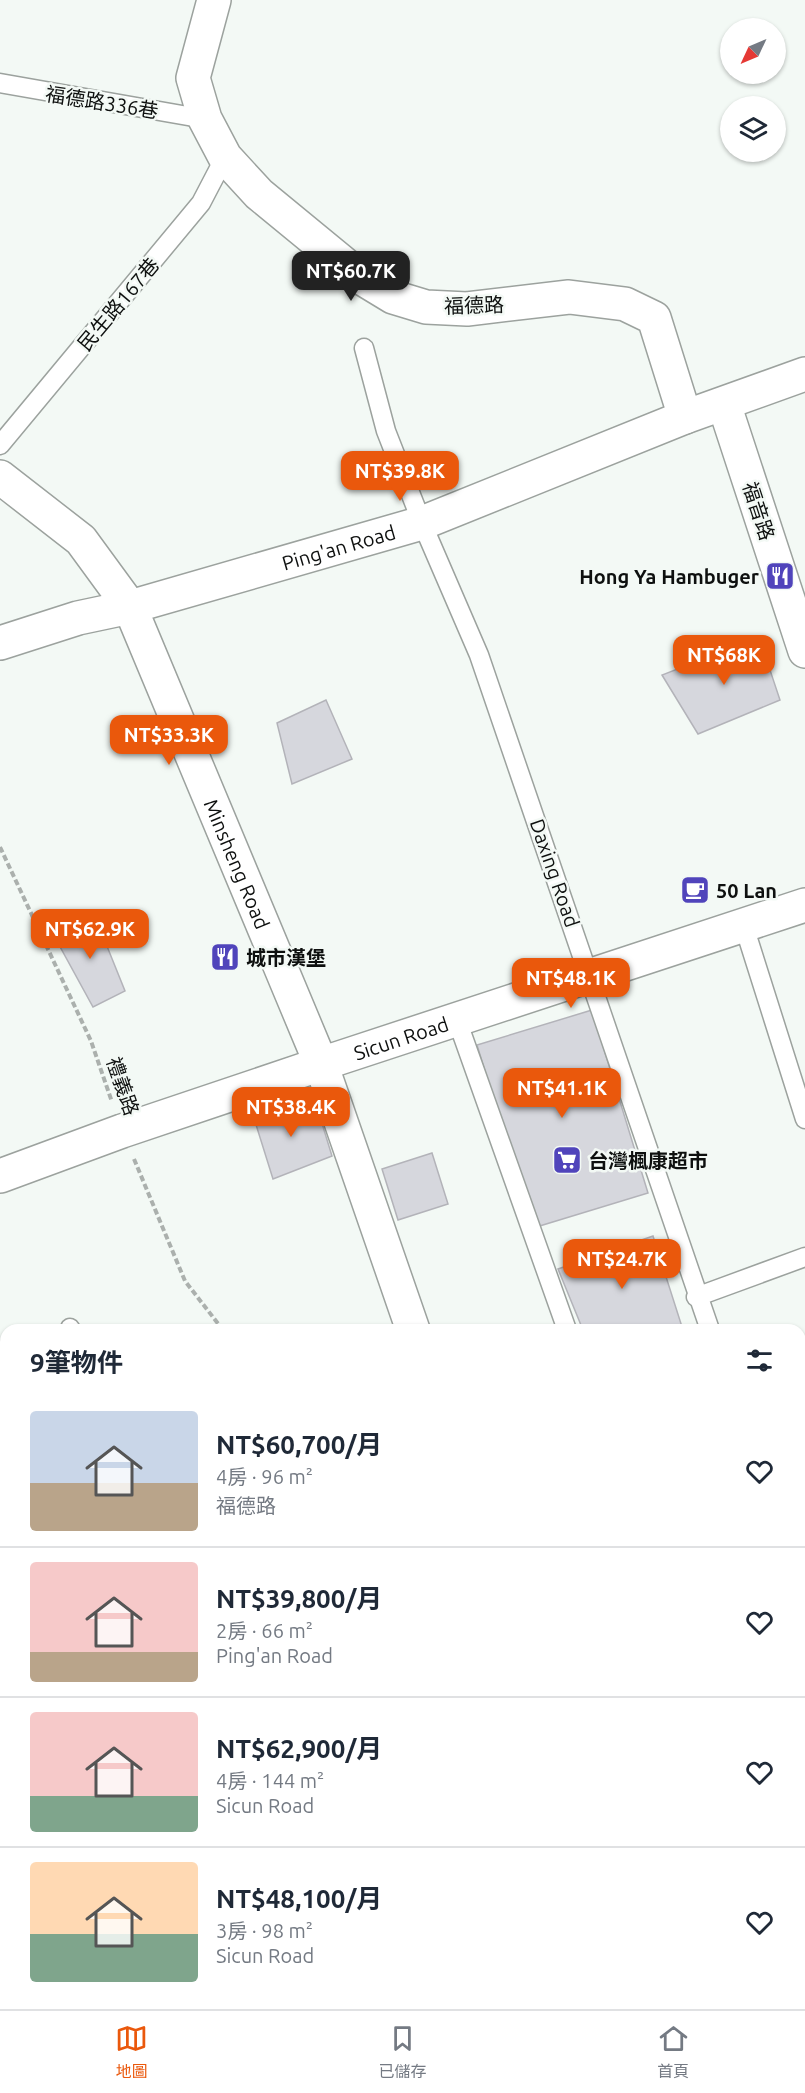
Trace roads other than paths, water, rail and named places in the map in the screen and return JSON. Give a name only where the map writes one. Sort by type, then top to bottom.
[{"type":"street","name":"福德路","points":[[213,0],[193,78],[205,119],[225,157],[258,194],[360,277],[393,297],[426,307],[467,309],[569,297],[625,304],[654,318],[685,417]]},
{"type":"street","name":"Ping'an Road","points":[[0,644],[78,618],[130,607],[422,523],[685,417],[805,374]]},
{"type":"street","name":"福音路","points":[[724,404],[805,651]]},
{"type":"street","name":"Minsheng Road","points":[[0,477],[81,540],[130,607],[321,1064],[411,1324]]},
{"type":"street","name":"Sicun Road","points":[[0,1176],[122,1131],[321,1064],[743,923],[805,905]]},
{"type":"lane","name":"福德路336巷","points":[[0,83],[205,119]]},
{"type":"lane","name":"民生路167巷","points":[[0,445],[201,203],[225,157]]},
{"type":"lane","name":"Daxing Road","points":[[364,348],[386,431],[422,523],[479,655],[590,976],[696,1296],[708,1324]]},
{"type":"lane","points":[[743,923],[805,1119]]},
{"type":"lane","points":[[457,1020],[565,1324]]},
{"type":"lane","points":[[696,1296],[805,1257]]},
{"type":"place","name":"Hong Ya Hambuger","points":[[780,576]]},
{"type":"place","name":"50 Lan","points":[[695,890]]},
{"type":"place","name":"城市漢堡","points":[[225,957]]},
{"type":"place","name":"台灣楓康超市","points":[[567,1160]]}]
